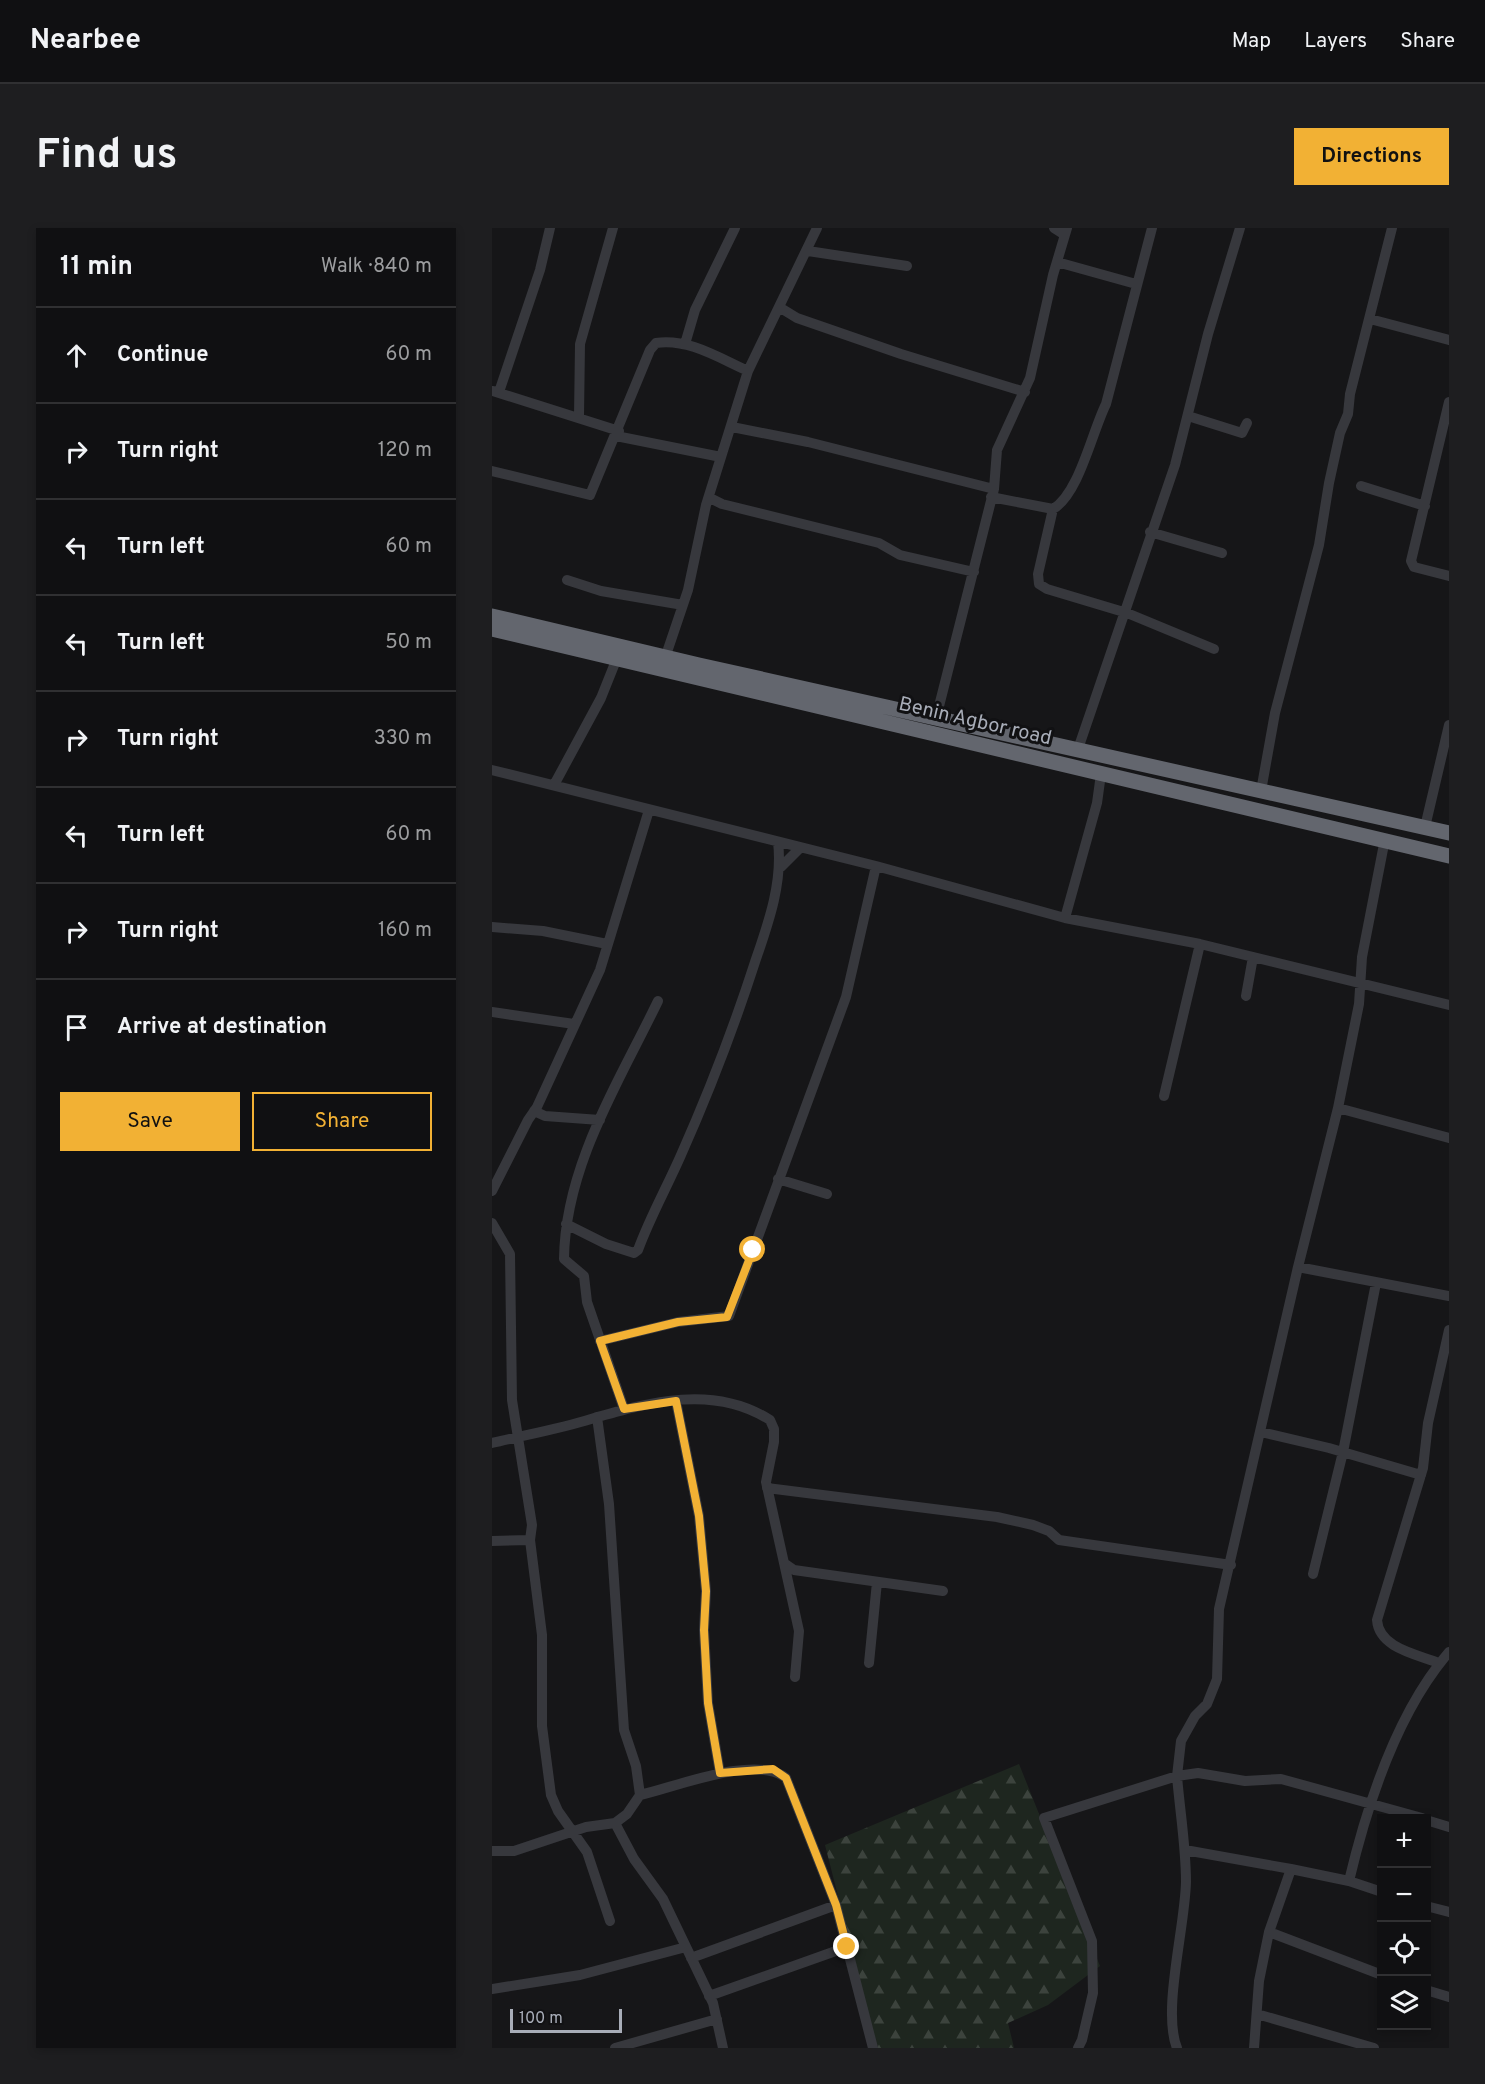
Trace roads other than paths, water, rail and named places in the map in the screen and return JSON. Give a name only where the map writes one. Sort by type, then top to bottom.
[{"type":"highway","name":"Benin Agbor road","points":[[492,616],[663,663],[1101,774],[1385,838],[1449,856]]},
{"type":"highway","name":"Benin Agbor road","points":[[492,629],[617,658],[663,663],[936,718],[1449,833]]},
{"type":"street","points":[[550,228],[540,270],[495,391],[579,416],[617,434],[721,458]]},
{"type":"street","points":[[579,416],[580,344],[613,228]]},
{"type":"street","points":[[685,344],[695,310],[735,228]]},
{"type":"street","points":[[663,663],[683,605],[721,458],[748,371],[817,228]]},
{"type":"street","points":[[936,718],[992,493],[997,450],[1025,392],[1066,232],[1054,228]]},
{"type":"street","points":[[1152,228],[1107,404],[1095,427],[1081,471],[1062,502],[1053,508],[1038,574],[1039,584],[1047,589],[1127,613],[1214,649]]},
{"type":"street","points":[[1078,749],[1127,613],[1150,532],[1175,465],[1208,334],[1240,228]]},
{"type":"street","points":[[1261,791],[1275,713],[1319,545],[1340,433],[1348,414],[1350,394],[1392,228]]},
{"type":"street","points":[[808,250],[908,266]]},
{"type":"street","points":[[1057,262],[1136,284]]},
{"type":"street","points":[[778,308],[798,318],[901,354],[1025,392]]},
{"type":"street","points":[[1370,319],[1449,340]]},
{"type":"street","points":[[492,471],[590,495],[653,345],[673,341],[685,344],[748,371]]},
{"type":"street","points":[[1449,402],[1411,564],[1449,576]]},
{"type":"street","points":[[1188,416],[1242,434],[1247,423]]},
{"type":"street","points":[[732,427],[808,442],[1053,508]]},
{"type":"street","points":[[1361,486],[1425,506]]},
{"type":"street","points":[[710,498],[722,504],[879,543],[900,555],[974,572]]},
{"type":"street","points":[[1150,532],[1222,553]]},
{"type":"street","points":[[567,580],[601,591],[683,605]]},
{"type":"street","points":[[554,785],[601,698],[617,658]]},
{"type":"street","points":[[1425,827],[1449,725]]},
{"type":"street","points":[[492,771],[876,866],[1065,918],[1200,944],[1360,981],[1449,1005]]},
{"type":"street","points":[[1065,918],[1097,803],[1101,774]]},
{"type":"street","points":[[492,1191],[534,1111],[600,970],[649,810]]},
{"type":"street","points":[[1177,2048],[1171,2010],[1183,1926],[1185,1850],[1177,1776],[1183,1735],[1195,1716],[1207,1704],[1218,1679],[1219,1609],[1298,1267],[1338,1108],[1359,1004],[1360,981],[1385,838]]},
{"type":"street","points":[[566,1224],[606,1244],[634,1253],[638,1250],[650,1216],[695,1123],[742,1003],[766,931],[781,867],[778,842]]},
{"type":"street","points":[[781,867],[800,848]]},
{"type":"street","points":[[600,1341],[678,1322],[729,1316],[846,998],[876,866]]},
{"type":"street","points":[[492,927],[543,932],[607,944]]},
{"type":"street","points":[[1164,1096],[1200,944]]},
{"type":"street","points":[[1246,996],[1253,957]]},
{"type":"street","points":[[624,1409],[587,1302],[584,1276],[564,1259],[566,1224],[574,1188],[608,1099],[658,1001]]},
{"type":"street","points":[[492,1012],[574,1024]]},
{"type":"street","points":[[1338,1108],[1449,1138]]},
{"type":"street","points":[[534,1111],[545,1116],[600,1120]]},
{"type":"street","points":[[778,1179],[827,1194]]},
{"type":"street","points":[[492,1223],[510,1254],[512,1400],[530,1511],[530,1540],[542,1635],[542,1726],[548,1785],[552,1800],[587,1852],[610,1921]]},
{"type":"street","points":[[1298,1267],[1449,1296]]},
{"type":"street","points":[[1313,1574],[1343,1452],[1360,1355],[1376,1283]]},
{"type":"street","points":[[1439,1663],[1390,1643],[1380,1634],[1377,1620],[1421,1475],[1428,1423],[1449,1330]]},
{"type":"street","points":[[492,1443],[597,1418],[624,1409],[702,1398],[720,1400],[770,1420],[774,1430],[774,1442],[767,1472],[767,1488],[799,1631],[795,1677]]},
{"type":"street","points":[[676,1401],[699,1516],[706,1591],[704,1630],[708,1703],[720,1773]]},
{"type":"street","points":[[597,1418],[609,1504],[624,1730],[636,1766],[640,1795]]},
{"type":"street","points":[[1261,1432],[1343,1452],[1421,1475]]},
{"type":"street","points":[[767,1488],[997,1518],[1033,1525],[1049,1531],[1059,1540],[1231,1565]]},
{"type":"street","points":[[492,1541],[530,1540]]},
{"type":"street","points":[[784,1563],[794,1570],[943,1591]]},
{"type":"street","points":[[869,1663],[877,1582]]},
{"type":"street","points":[[1349,1881],[1385,1765],[1416,1697],[1449,1652]]},
{"type":"street","points":[[492,1851],[524,1848],[572,1832],[615,1823],[627,1814],[640,1795],[720,1773],[773,1769],[786,1778],[836,1905],[873,2048]]},
{"type":"street","points":[[1078,2048],[1093,1993],[1092,1941],[1044,1818],[1177,1776],[1198,1773],[1245,1781],[1281,1779],[1405,1814]]},
{"type":"street","points":[[1431,1822],[1449,1827]]},
{"type":"street","points":[[615,1823],[634,1858],[663,1899],[709,1996],[723,2048]]},
{"type":"street","points":[[1185,1850],[1349,1881],[1377,1890]]},
{"type":"street","points":[[1254,2048],[1259,1981],[1269,1932],[1291,1869]]},
{"type":"street","points":[[691,1958],[836,1905]]},
{"type":"street","points":[[1431,1907],[1449,1912]]},
{"type":"street","points":[[1269,1932],[1377,1973]]},
{"type":"street","points":[[492,1989],[580,1975],[686,1947]]},
{"type":"street","points":[[709,1996],[847,1947]]},
{"type":"street","points":[[1431,1992],[1449,1997]]},
{"type":"street","points":[[1257,2014],[1374,2048]]},
{"type":"street","points":[[615,2048],[717,2019]]}]
